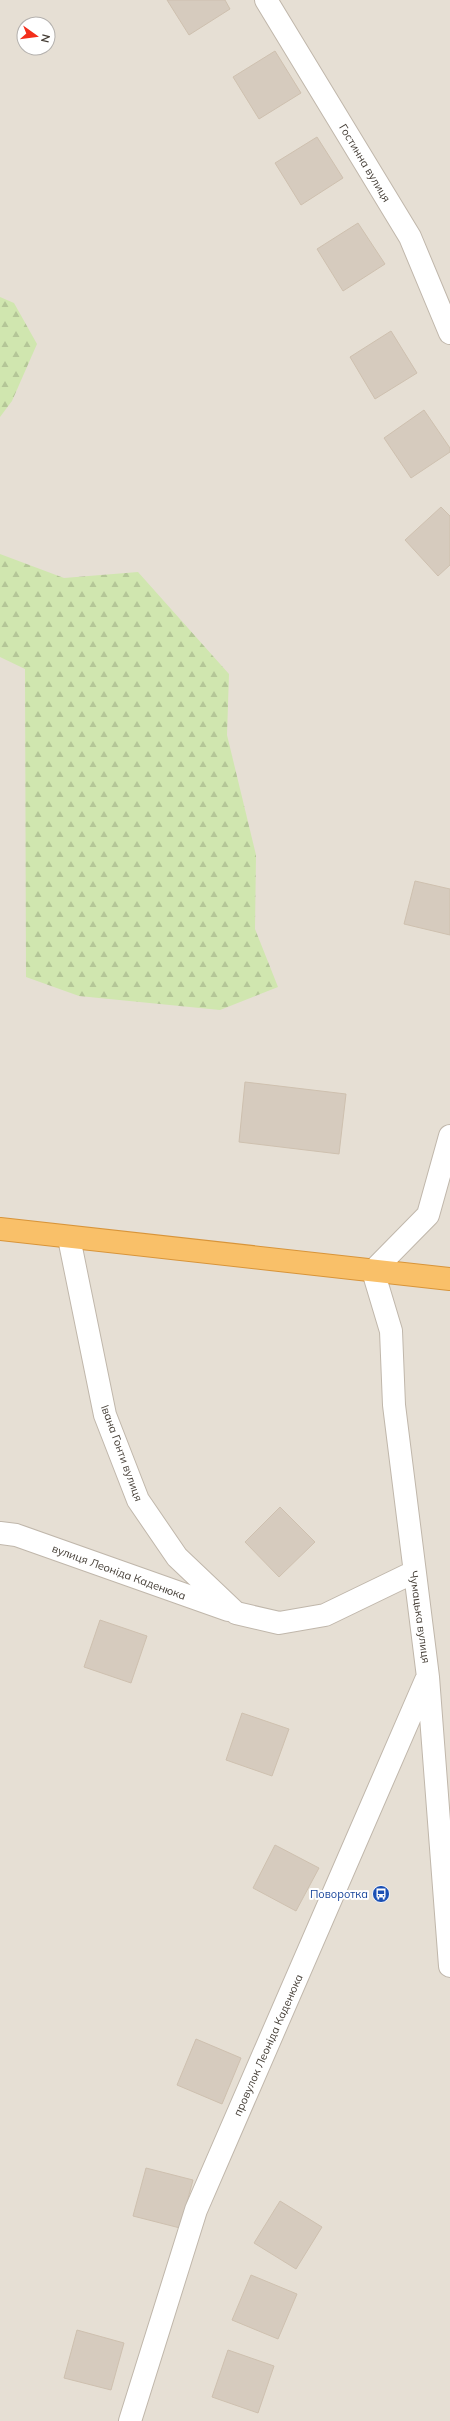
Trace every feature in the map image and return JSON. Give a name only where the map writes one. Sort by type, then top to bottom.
[{"type":"highway","points":[[0,1229],[68,1238],[450,1279]]},
{"type":"street","name":"Гостинна вулиця","points":[[266,0],[410,237],[450,333]]},
{"type":"street","points":[[373,1271],[428,1215],[450,1136]]},
{"type":"street","name":"Івана Гонти вулиця","points":[[68,1238],[105,1415],[138,1500],[177,1557],[236,1613]]},
{"type":"street","name":"Чумацька вулиця","points":[[373,1271],[391,1331],[394,1405],[428,1677],[450,1966]]},
{"type":"street","name":"вулиця Леоніда Каденюка","points":[[0,1533],[16,1535],[236,1613]]},
{"type":"street","points":[[236,1613],[279,1623],[325,1615],[414,1572]]},
{"type":"street","name":"провулок Леоніда Каденюка","points":[[130,2421],[196,2210],[428,1677]]},
{"type":"shaded area","points":[[0,0],[450,0],[450,2421],[0,2421]]},
{"type":"green space","points":[[0,297],[14,303],[37,344],[12,401],[0,417]]},
{"type":"green space","points":[[0,554],[64,578],[138,572],[229,674],[227,735],[256,855],[255,929],[278,987],[220,1010],[79,996],[26,977],[25,669],[0,657]]},
{"type":"building","points":[[167,0],[225,0],[230,9],[189,35]]},
{"type":"building","points":[[275,51],[301,93],[259,119],[233,77]]},
{"type":"building","points":[[317,137],[343,178],[301,205],[275,163]]},
{"type":"building","points":[[358,223],[385,264],[343,291],[317,249]]},
{"type":"building","points":[[391,331],[417,373],[375,399],[350,357]]},
{"type":"building","points":[[424,410],[450,448],[450,452],[411,478],[384,438]]},
{"type":"building","points":[[441,507],[450,516],[450,565],[438,576],[405,540]]},
{"type":"building","points":[[415,881],[450,889],[450,935],[404,924]]},
{"type":"building","points":[[245,1082],[346,1094],[339,1154],[239,1142]]},
{"type":"building","points":[[280,1507],[315,1542],[279,1577],[245,1542]]},
{"type":"building","points":[[100,1620],[147,1636],[131,1683],[84,1667]]},
{"type":"building","points":[[242,1713],[289,1729],[272,1776],[226,1760]]},
{"type":"building","points":[[275,1845],[319,1868],[296,1911],[253,1888]]},
{"type":"building","points":[[196,2039],[241,2058],[222,2104],[177,2085]]},
{"type":"building","points":[[146,2168],[193,2180],[180,2228],[133,2216]]},
{"type":"building","points":[[280,2201],[322,2227],[296,2269],[254,2243]]},
{"type":"building","points":[[251,2275],[297,2294],[278,2339],[232,2320]]},
{"type":"building","points":[[77,2330],[124,2343],[111,2390],[64,2378]]},
{"type":"building","points":[[228,2350],[274,2366],[258,2413],[212,2397]]},
{"type":"place","name":"Поворотка","points":[[381,1894]]}]
